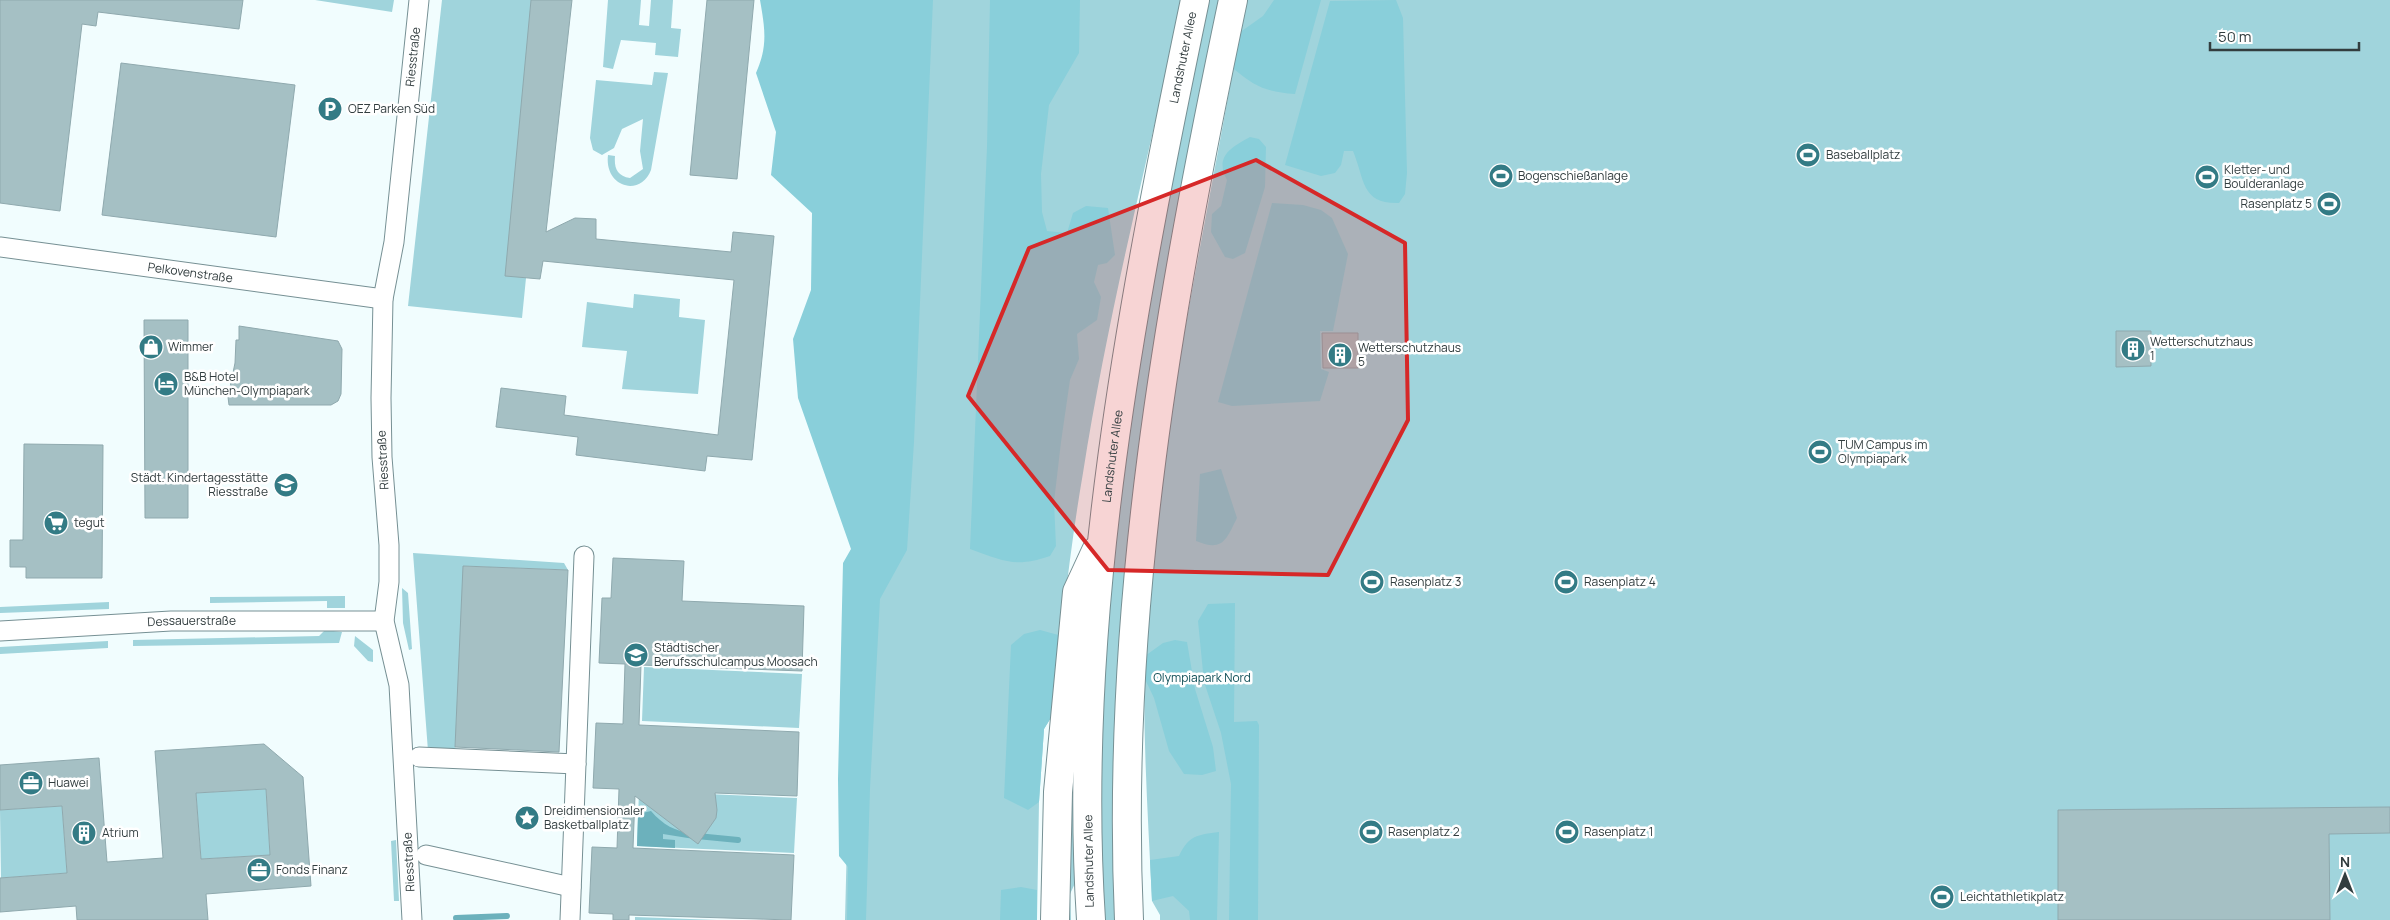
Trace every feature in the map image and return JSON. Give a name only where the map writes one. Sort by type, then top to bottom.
[{"type":"highway","name":"Landshuter Allee","points":[[1091,920],[1088,801],[1090,706],[1098,595],[1105,531],[1130,338],[1147,236],[1195,0]]},
{"type":"highway","points":[[1129,920],[1128,705],[1145,494],[1184,243],[1233,0]]},
{"type":"highway","points":[[1055,920],[1059,782],[1077,592],[1105,531]]},
{"type":"street","name":"Riesstraße","points":[[412,920],[397,671],[384,620],[390,564],[382,457],[383,300],[394,237],[419,0]]},
{"type":"street","name":"Pelkovenstraße","points":[[0,247],[383,300]]},
{"type":"street","points":[[570,920],[584,556]]},
{"type":"street","name":"Dessauerstraße","points":[[0,631],[171,622],[384,620]]},
{"type":"street","points":[[419,757],[576,764]]},
{"type":"street","points":[[426,855],[571,886]]},
{"type":"highlighted area","points":[[1256,160],[1405,243],[1408,420],[1328,575],[1108,570],[968,396],[1029,248]]},
{"type":"green space","points":[[315,0],[394,0],[392,12]]},
{"type":"green space","points":[[442,0],[531,0],[526,278],[522,318],[408,306]]},
{"type":"green space","points":[[608,0],[641,0],[639,25],[649,26],[651,0],[673,0],[671,28],[681,29],[678,57],[655,55],[656,43],[621,40],[613,69],[603,67]]},
{"type":"green space","points":[[890,0],[1183,0],[1116,295],[1078,503],[1052,716],[1044,729],[1039,802],[1037,920],[845,920],[854,560]]},
{"type":"green space","points":[[1206,0],[1221,0],[1130,544],[1118,654],[1115,726],[1117,920],[1102,920],[1101,741],[1116,535],[1141,356],[1156,266]]},
{"type":"green space","name":"TUM Campus im Olympiapark","points":[[1245,0],[2390,0],[2390,920],[1160,920],[1160,915],[1152,901],[1146,781],[1144,701],[1149,581],[1157,508],[1179,362]]},
{"type":"green space","points":[[654,72],[668,73],[651,170],[640,184],[624,185],[612,175],[608,166],[608,155],[615,156],[617,171],[626,177],[630,178],[643,169],[640,151],[643,119],[622,129],[614,148],[602,155],[593,150],[590,138],[596,80],[652,85]]},
{"type":"green space","points":[[634,294],[680,299],[679,317],[705,320],[698,394],[622,389],[627,351],[582,347],[587,302],[633,308]]},
{"type":"green space","points":[[413,553],[564,563],[568,570],[464,566],[455,753],[428,751]]},
{"type":"green space","points":[[402,588],[408,593],[412,649],[409,650],[403,623]]},
{"type":"green space","points":[[345,596],[345,608],[327,608],[327,601],[210,603],[210,597]]},
{"type":"green space","points":[[109,602],[109,609],[0,613],[0,607]]},
{"type":"green space","points":[[325,630],[342,632],[339,643],[133,646],[133,640],[319,636]]},
{"type":"green space","points":[[355,636],[373,650],[373,662],[368,661],[354,646]]},
{"type":"green space","points":[[108,641],[108,648],[0,654],[0,647]]},
{"type":"green space","points":[[644,667],[802,674],[799,728],[642,721]]},
{"type":"green space","points":[[1072,785],[1075,785],[1077,879],[1070,894],[1071,920],[1065,920]]},
{"type":"green space","points":[[266,789],[270,855],[201,859],[196,793]]},
{"type":"green space","points":[[639,791],[797,798],[794,853],[637,846]]},
{"type":"green space","points":[[62,806],[67,873],[1,878],[0,810]]},
{"type":"green space","points":[[396,840],[399,901],[394,901],[391,841]]},
{"type":"green space","points":[[635,917],[717,920],[635,920]]},
{"type":"shaded area","points":[[760,0],[933,0],[914,442],[907,550],[880,599],[870,789],[866,920],[847,920],[848,867],[839,856],[838,779],[843,563],[851,549],[798,398],[793,339],[811,290],[812,213],[771,175],[776,132],[756,73],[764,46]]},
{"type":"shaded area","points":[[990,0],[1080,0],[1079,53],[1049,105],[1041,174],[1042,212],[1047,231],[1067,233],[1073,213],[1086,206],[1108,208],[1115,255],[1107,263],[1098,265],[1094,282],[1101,297],[1097,320],[1077,334],[1079,359],[1070,380],[1054,502],[1056,546],[1050,556],[1028,562],[1001,560],[970,549],[987,147]]},
{"type":"shaded area","points":[[1274,0],[1321,0],[1295,94],[1262,88],[1234,69],[1239,33],[1263,16]]},
{"type":"shaded area","points":[[1396,0],[1403,18],[1407,173],[1405,194],[1399,203],[1387,202],[1371,195],[1366,188],[1353,151],[1344,151],[1341,165],[1335,173],[1321,176],[1285,165],[1330,1]]},
{"type":"shaded area","points":[[1250,137],[1259,139],[1266,147],[1265,187],[1245,253],[1233,259],[1225,257],[1211,232],[1212,214],[1221,206],[1227,180],[1223,165],[1224,158],[1231,149]]},
{"type":"shaded area","points":[[1272,203],[1303,205],[1321,210],[1332,218],[1348,254],[1333,331],[1320,331],[1321,369],[1329,372],[1320,401],[1232,406],[1218,402]]},
{"type":"shaded area","points":[[1221,469],[1237,518],[1222,542],[1212,545],[1205,544],[1196,541],[1200,474]]},
{"type":"shaded area","points":[[1235,603],[1234,722],[1257,721],[1259,725],[1258,920],[1229,920],[1231,784],[1221,733],[1204,682],[1198,621],[1208,604]]},
{"type":"shaded area","points":[[1040,630],[1062,636],[1052,716],[1044,729],[1039,802],[1028,810],[1004,798],[1011,645],[1024,634]]},
{"type":"shaded area","points":[[1175,640],[1187,642],[1195,689],[1213,747],[1216,771],[1202,775],[1184,774],[1169,751],[1154,698],[1144,677],[1145,656],[1163,643]]},
{"type":"shaded area","points":[[651,811],[670,827],[693,834],[694,839],[663,834],[663,839],[675,840],[675,848],[637,846],[638,814]]},
{"type":"shaded area","points":[[1219,832],[1217,920],[1190,920],[1189,911],[1173,896],[1152,901],[1150,860],[1179,856],[1186,844],[1194,837]]},
{"type":"shaded area","points":[[1021,887],[1037,890],[1037,920],[1000,920],[1001,890]]},
{"type":"building","points":[[0,0],[243,0],[239,29],[98,12],[96,26],[82,24],[60,211],[0,203]]},
{"type":"building","points":[[531,0],[572,0],[546,232],[575,218],[596,219],[596,239],[731,252],[733,232],[774,236],[752,460],[707,456],[705,471],[576,455],[578,437],[496,427],[501,388],[566,396],[564,415],[718,435],[734,280],[543,261],[540,279],[505,276]]},
{"type":"building","points":[[707,0],[754,0],[737,179],[690,175]]},
{"type":"building","points":[[121,63],[295,85],[276,237],[102,215]]},
{"type":"building","name":"B&B Hotel München-Olympiapark","points":[[144,320],[188,320],[188,518],[145,518]]},
{"type":"building","points":[[239,326],[338,341],[342,349],[341,394],[338,401],[331,405],[229,405],[228,397],[235,363],[236,340],[239,340]]},
{"type":"building","name":"Wetterschutzhaus 1","points":[[2116,331],[2151,331],[2151,366],[2116,367]]},
{"type":"building","name":"Wetterschutzhaus 5","points":[[1322,333],[1358,333],[1358,368],[1323,368]]},
{"type":"building","points":[[24,444],[103,445],[102,578],[26,578],[26,567],[10,567],[10,540],[23,540]]},
{"type":"building","points":[[613,558],[684,561],[682,601],[804,606],[802,671],[641,665],[639,725],[799,732],[797,796],[715,793],[716,818],[698,844],[635,796],[633,848],[794,855],[791,920],[629,915],[629,920],[613,920],[613,914],[589,913],[592,847],[617,848],[619,789],[593,788],[596,723],[623,724],[625,664],[599,663],[602,598],[611,598]]},
{"type":"building","points":[[463,566],[568,570],[559,752],[455,747]]},
{"type":"building","name":"Atrium","points":[[264,744],[303,777],[311,886],[206,894],[208,920],[77,920],[76,906],[0,912],[0,878],[67,873],[62,806],[0,810],[0,765],[99,758],[107,862],[163,858],[155,751]],"holes":[[[266,789],[270,855],[201,859],[196,793]]]},
{"type":"building","points":[[2390,807],[2390,833],[2329,834],[2330,920],[2058,920],[2058,810]]},
{"type":"waterway","points":[[697,836],[738,840]]},
{"type":"waterway","points":[[456,918],[507,916]]},
{"type":"place","name":"OEZ Parken Süd","points":[[330,109]]},
{"type":"place","name":"Baseballplatz","points":[[1808,155]]},
{"type":"place","name":"Bogenschießanlage","points":[[1501,176]]},
{"type":"place","name":"Kletter- und Boulderanlage","points":[[2207,177]]},
{"type":"place","name":"Rasenplatz 5","points":[[2329,204]]},
{"type":"place","name":"Wimmer","points":[[151,347]]},
{"type":"place","name":"Wetterschutzhaus 1","points":[[2133,349]]},
{"type":"place","name":"Wetterschutzhaus 5","points":[[1340,355]]},
{"type":"place","name":"B&B Hotel München-Olympiapark","points":[[166,384]]},
{"type":"place","name":"TUM Campus im Olympiapark","points":[[1820,452]]},
{"type":"place","name":"Städt. Kindertagesstätte Riesstraße","points":[[286,485]]},
{"type":"place","name":"tegut","points":[[56,523]]},
{"type":"place","name":"Rasenplatz 3","points":[[1372,582]]},
{"type":"place","name":"Rasenplatz 4","points":[[1566,582]]},
{"type":"place","name":"Städtischer Berufsschulcampus Moosach","points":[[636,655]]},
{"type":"place","name":"Huawei","points":[[31,783]]},
{"type":"place","name":"Dreidimensionaler Basketballplatz","points":[[527,818]]},
{"type":"place","name":"Rasenplatz 2","points":[[1371,832]]},
{"type":"place","name":"Rasenplatz 1","points":[[1567,832]]},
{"type":"place","name":"Atrium","points":[[84,833]]},
{"type":"place","name":"Fonds Finanz","points":[[259,870]]},
{"type":"place","name":"Leichtathletikplatz","points":[[1942,897]]},
{"type":"park label","name":"Olympiapark Nord","points":[[1202,678]]}]
